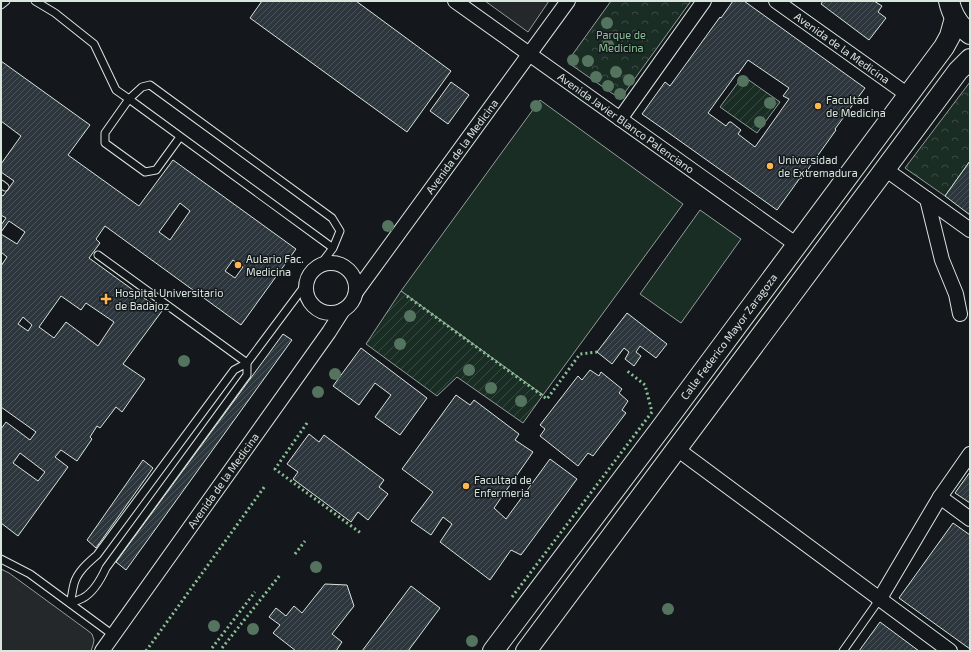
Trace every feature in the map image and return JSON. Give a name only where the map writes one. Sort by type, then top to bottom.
[{"type":"main road","name":"Calle Federico Mayor Zaragoza","points":[[493,651],[662,428],[944,47],[950,36],[952,9]]},
{"type":"main road","points":[[952,9],[962,28],[970,34]]},
{"type":"main road","points":[[526,651],[958,71],[970,59]]},
{"type":"street","name":"Avenida Javier Blanco Palenciano","points":[[455,1],[797,245]]},
{"type":"street","name":"Avenida de la Medicina","points":[[356,292],[568,1]]},
{"type":"street","points":[[620,119],[704,1]]},
{"type":"street","name":"Avenida de la Medicina","points":[[776,1],[908,95]]},
{"type":"street","points":[[885,169],[970,230]]},
{"type":"street","points":[[927,199],[942,260],[963,312]]},
{"type":"street","points":[[335,263],[349,270],[354,277],[356,292],[354,300],[349,306],[336,313],[328,313],[316,309],[308,300],[306,284],[308,276],[313,270],[320,265],[335,263]]},
{"type":"street","name":"Avenida de la Medicina","points":[[102,651],[329,332],[343,310]]},
{"type":"street","points":[[677,449],[950,651]]},
{"type":"street","points":[[880,600],[940,497],[970,454]]},
{"type":"street","points":[[940,497],[970,519]]},
{"type":"lane","points":[[1,5],[6,1]]},
{"type":"lane","points":[[35,1],[55,13],[94,44],[116,90],[333,248]]},
{"type":"lane","points":[[180,137],[156,170],[145,172],[105,143],[105,133],[129,99],[142,87],[150,85],[332,218],[340,231],[333,248],[320,265]]},
{"type":"lane","points":[[98,255],[248,363]]},
{"type":"lane","points":[[70,603],[74,583],[80,572],[86,564],[97,555],[234,370],[248,363],[306,284]]},
{"type":"lane","points":[[70,603],[82,598],[90,592],[102,577],[106,568],[247,375],[248,363]]},
{"type":"lane","points":[[1,559],[30,574],[113,634]]},
{"type":"lane","points":[[843,651],[880,600]]},
{"type":"green space","name":"Parque de Medicina","points":[[611,1],[691,1],[623,95],[618,96],[613,94],[569,62],[570,58]]},
{"type":"green space","points":[[743,76],[780,102],[757,133],[720,107]]},
{"type":"green space","points":[[970,82],[970,161],[945,196],[905,168]]},
{"type":"green space","points":[[540,100],[683,204],[543,395],[401,291]]},
{"type":"green space","points":[[700,210],[741,239],[681,323],[640,294]]},
{"type":"green space","points":[[401,291],[543,395],[523,423],[457,377],[437,396],[366,344]]},
{"type":"shaded area","points":[[485,1],[549,1],[528,32]]},
{"type":"shaded area","points":[[1,569],[9,573],[92,634],[94,640],[91,651],[1,651]]},
{"type":"building","points":[[262,1],[356,1],[451,71],[407,132],[250,18]]},
{"type":"building","name":"Facultad de Medicina","points":[[733,1],[744,1],[865,88],[801,179],[800,178],[777,210],[642,114],[665,82],[670,86],[720,17],[721,18]],"holes":[[[748,60],[789,88],[783,96],[789,99],[755,147],[738,134],[741,130],[731,122],[729,122],[726,126],[708,113]]]},
{"type":"building","points":[[823,1],[874,1],[882,6],[878,12],[886,18],[869,40],[821,4]]},
{"type":"building","name":"Hospital Universitario de Badajoz","points":[[1,61],[90,125],[68,155],[139,206],[173,160],[296,249],[241,325],[105,226],[96,239],[100,243],[89,258],[162,311],[123,364],[145,379],[122,412],[116,407],[100,428],[97,426],[90,437],[92,439],[77,461],[61,450],[55,457],[68,467],[18,536],[1,523],[1,429],[6,422],[30,440],[36,432],[1,407],[1,266],[7,257],[1,252],[1,234],[17,244],[25,232],[9,221],[1,232],[1,225],[6,218],[1,215],[1,195],[3,196],[14,181],[1,172],[1,164],[21,136],[1,121]],"holes":[[[180,203],[190,211],[170,240],[159,232]],[[233,260],[243,267],[235,278],[225,271]],[[61,296],[81,310],[86,303],[114,322],[98,346],[66,322],[54,338],[39,327]],[[23,317],[32,325],[28,331],[18,324]],[[20,453],[45,472],[38,481],[13,463]]]},
{"type":"building","points":[[451,82],[469,95],[448,124],[430,111]]},
{"type":"building","points":[[970,161],[970,215],[945,196]]},
{"type":"building","points":[[627,313],[667,344],[656,358],[640,346],[636,352],[641,356],[634,366],[625,359],[629,352],[624,348],[612,364],[597,352]]},
{"type":"building","points":[[283,334],[292,340],[126,570],[116,562]]},
{"type":"building","points":[[361,348],[427,398],[400,435],[375,417],[391,395],[375,383],[359,405],[333,386]]},
{"type":"building","points":[[590,370],[599,376],[601,372],[622,389],[619,393],[628,401],[622,410],[626,413],[593,456],[588,453],[578,466],[540,436],[545,429],[540,425],[578,376],[582,380]]},
{"type":"building","name":"Facultad de Enfermeria","points":[[456,395],[470,405],[474,400],[519,434],[515,440],[533,452],[494,508],[506,519],[550,459],[577,479],[521,555],[511,550],[490,580],[440,542],[452,524],[443,517],[431,535],[411,521],[433,492],[402,469]]},
{"type":"building","points":[[309,434],[319,442],[324,435],[384,480],[379,487],[388,494],[368,520],[358,512],[351,522],[293,479],[298,472],[287,464]]},
{"type":"building","points":[[143,460],[153,468],[96,548],[87,540]]},
{"type":"building","points":[[970,472],[970,503],[955,493]]},
{"type":"building","points":[[953,523],[970,535],[970,649],[899,598]]},
{"type":"building","points":[[325,584],[347,585],[354,606],[332,634],[342,642],[336,651],[296,651],[273,633],[280,625],[269,617],[276,608],[286,616],[294,606],[302,613]]},
{"type":"building","points":[[411,586],[440,608],[408,651],[362,651]]},
{"type":"building","points":[[880,622],[919,651],[859,651]]},
{"type":"hedge","points":[[407,296],[547,399],[580,354],[597,352]]},
{"type":"hedge","points":[[512,597],[652,412],[645,385],[626,370]]},
{"type":"hedge","points":[[307,423],[275,469],[362,534]]},
{"type":"hedge","points":[[146,651],[265,486]]},
{"type":"hedge","points":[[295,554],[305,541]]},
{"type":"hedge","points":[[222,648],[280,575]]},
{"type":"hedge","points":[[212,648],[255,592]]},
{"type":"place","name":"Facultad de Medicina","points":[[818,106]]},
{"type":"place","name":"Universidad de Extremadura","points":[[770,166]]},
{"type":"place","name":"Aulario Fac. Medicina","points":[[238,265]]},
{"type":"place","name":"Hospital Universitario de Badajoz","points":[[106,299]]},
{"type":"place","name":"Facultad de Enfermeria","points":[[466,486]]}]
